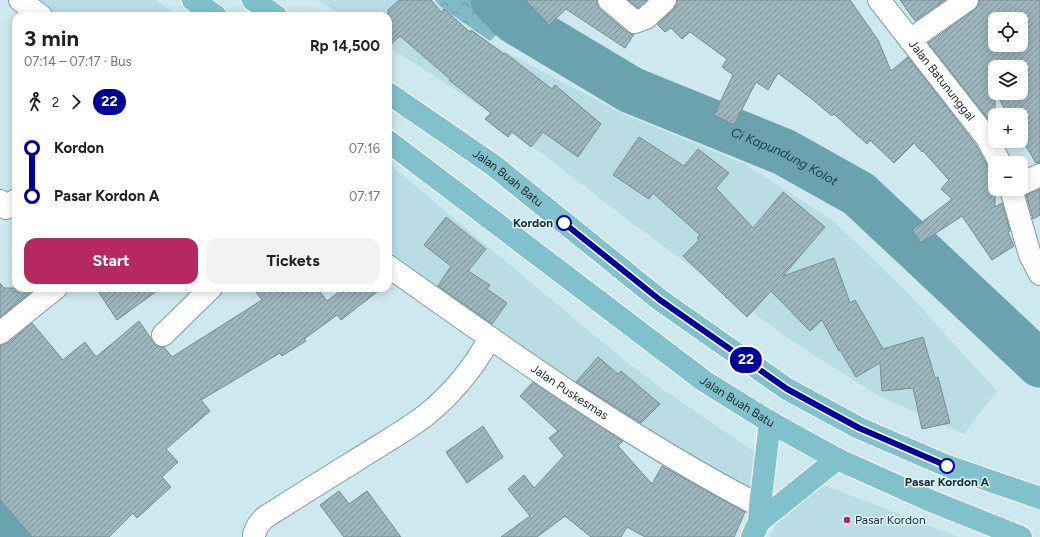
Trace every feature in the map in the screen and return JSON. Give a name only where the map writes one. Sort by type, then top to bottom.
[{"type":"main road","points":[[193,0],[210,12]]},
{"type":"main road","points":[[253,0],[270,12]]},
{"type":"main road","name":"Jalan Buah Batu","points":[[392,96],[492,165],[660,300],[787,389],[859,428],[940,463],[1031,494]]},
{"type":"main road","name":"Jalan Buah Batu","points":[[392,144],[704,381],[770,422],[837,459],[932,501],[1014,534]]},
{"type":"main road","points":[[757,522],[770,422]]},
{"type":"main road","points":[[757,522],[837,459]]},
{"type":"street","points":[[20,0],[36,12]]},
{"type":"street","points":[[609,0],[635,22],[646,18],[665,0]]},
{"type":"street","name":"Jalan Batununggal","points":[[879,0],[988,138],[997,156]]},
{"type":"street","points":[[910,40],[967,0]]},
{"type":"street","points":[[1028,181],[1040,175]]},
{"type":"street","points":[[1014,196],[1037,260]]},
{"type":"street","points":[[0,201],[6,208],[12,203]]},
{"type":"street","name":"Jalan Puskesmas","points":[[392,269],[490,338],[642,439],[732,492],[757,522]]},
{"type":"street","points":[[0,333],[51,292]]},
{"type":"street","points":[[163,335],[206,292]]},
{"type":"street","points":[[254,537],[258,525],[264,518],[386,442],[431,411],[459,384],[483,352],[490,338]]},
{"type":"shaded area","points":[[24,0],[155,0],[173,12],[40,12]]},
{"type":"shaded area","points":[[318,0],[433,0],[464,30],[625,115],[745,164],[832,220],[905,290],[997,391],[964,434],[877,395],[789,339],[623,216],[483,108],[392,49],[392,12],[337,12]]},
{"type":"shaded area","points":[[392,166],[619,356],[665,391],[764,458],[753,492],[688,463],[392,269]]},
{"type":"shaded area","name":"Pasar Kordon","points":[[819,483],[958,537],[770,537],[787,503]]},
{"type":"green space","points":[[435,0],[534,0],[490,41],[441,7]]},
{"type":"building","points":[[399,0],[431,0],[441,12],[444,9],[470,32],[471,30],[504,54],[505,53],[552,89],[555,85],[601,124],[578,157],[543,132],[531,147],[512,132],[508,137],[485,119],[491,113],[449,80],[450,79],[400,36],[392,43],[392,12],[388,12],[388,10]]},
{"type":"building","points":[[525,0],[597,0],[597,5],[601,10],[627,32],[634,34],[625,48],[566,9],[549,25]]},
{"type":"building","points":[[628,0],[647,0],[638,8]]},
{"type":"building","points":[[677,0],[850,0],[878,40],[891,71],[908,57],[976,145],[988,167],[988,196],[995,196],[995,207],[1002,203],[1010,231],[1008,232],[1014,246],[992,260],[962,216],[921,243],[912,230],[952,199],[941,189],[949,180],[914,143],[894,163],[870,140],[867,144],[834,114],[832,116],[778,73],[768,90],[756,82],[734,125],[714,115],[733,75],[722,67],[727,59],[690,32],[682,39],[671,28],[665,32],[657,24],[674,9],[677,4]]},
{"type":"building","points":[[900,0],[945,0],[915,21]]},
{"type":"building","points":[[979,0],[1040,0],[1040,163],[1036,163],[1027,148],[1028,108],[1004,108],[1000,100],[1028,100],[1028,60],[988,60],[988,100],[995,100],[995,108],[988,108],[988,119],[928,43],[978,6]]},
{"type":"building","points":[[639,137],[684,166],[698,149],[729,173],[716,188],[753,228],[783,192],[825,227],[783,276],[834,258],[850,303],[855,300],[883,349],[923,337],[935,378],[938,377],[950,423],[922,429],[913,388],[882,391],[880,363],[856,377],[840,350],[839,351],[822,320],[810,331],[771,291],[747,317],[683,256],[699,240],[697,238],[700,235],[653,193],[649,199],[613,175]]},
{"type":"building","points":[[1040,189],[1040,215],[1033,219],[1026,196],[1028,196],[1028,194]]},
{"type":"building","points":[[446,217],[486,249],[468,271],[490,285],[487,289],[507,303],[492,324],[438,286],[451,266],[424,245]]},
{"type":"building","points":[[0,283],[4,288],[12,288],[12,292],[31,292],[0,317]]},
{"type":"building","points":[[99,292],[156,292],[117,320]]},
{"type":"building","points":[[256,292],[320,292],[327,301],[339,292],[377,292],[341,320],[337,315],[304,339],[306,341],[282,356],[280,353],[201,400],[210,411],[166,449],[178,462],[162,477],[171,487],[137,518],[133,513],[109,537],[32,537],[0,500],[0,345],[8,343],[32,323],[63,360],[85,342],[96,357],[139,321],[156,346],[164,347],[172,357],[262,300]]},
{"type":"building","points":[[598,357],[618,374],[621,371],[660,404],[641,423],[576,382]]},
{"type":"building","points":[[533,382],[623,441],[618,446],[652,484],[662,466],[745,512],[734,537],[645,537],[627,527],[621,537],[591,537],[565,516],[537,537],[501,537],[530,516],[508,489],[524,475],[534,488],[564,456],[549,438],[558,431],[520,396]]},
{"type":"building","points":[[483,426],[503,457],[467,483],[446,452]]},
{"type":"building","points":[[339,491],[349,504],[367,491],[401,537],[344,537],[320,505]]},
{"type":"waterway","name":"Ci Kapundung Kolot","points":[[494,0],[514,20],[631,90],[784,152],[859,194],[1040,364]]},
{"type":"waterway","points":[[0,522],[10,537]]},
{"type":"bus line","name":"22","points":[[564,223],[660,300],[787,389],[859,428],[947,466]]},
{"type":"place","name":"Kordon","points":[[564,223]]},
{"type":"place","name":"Pasar Kordon A","points":[[947,466]]},
{"type":"place","name":"Pasar Kordon","points":[[847,520]]}]
